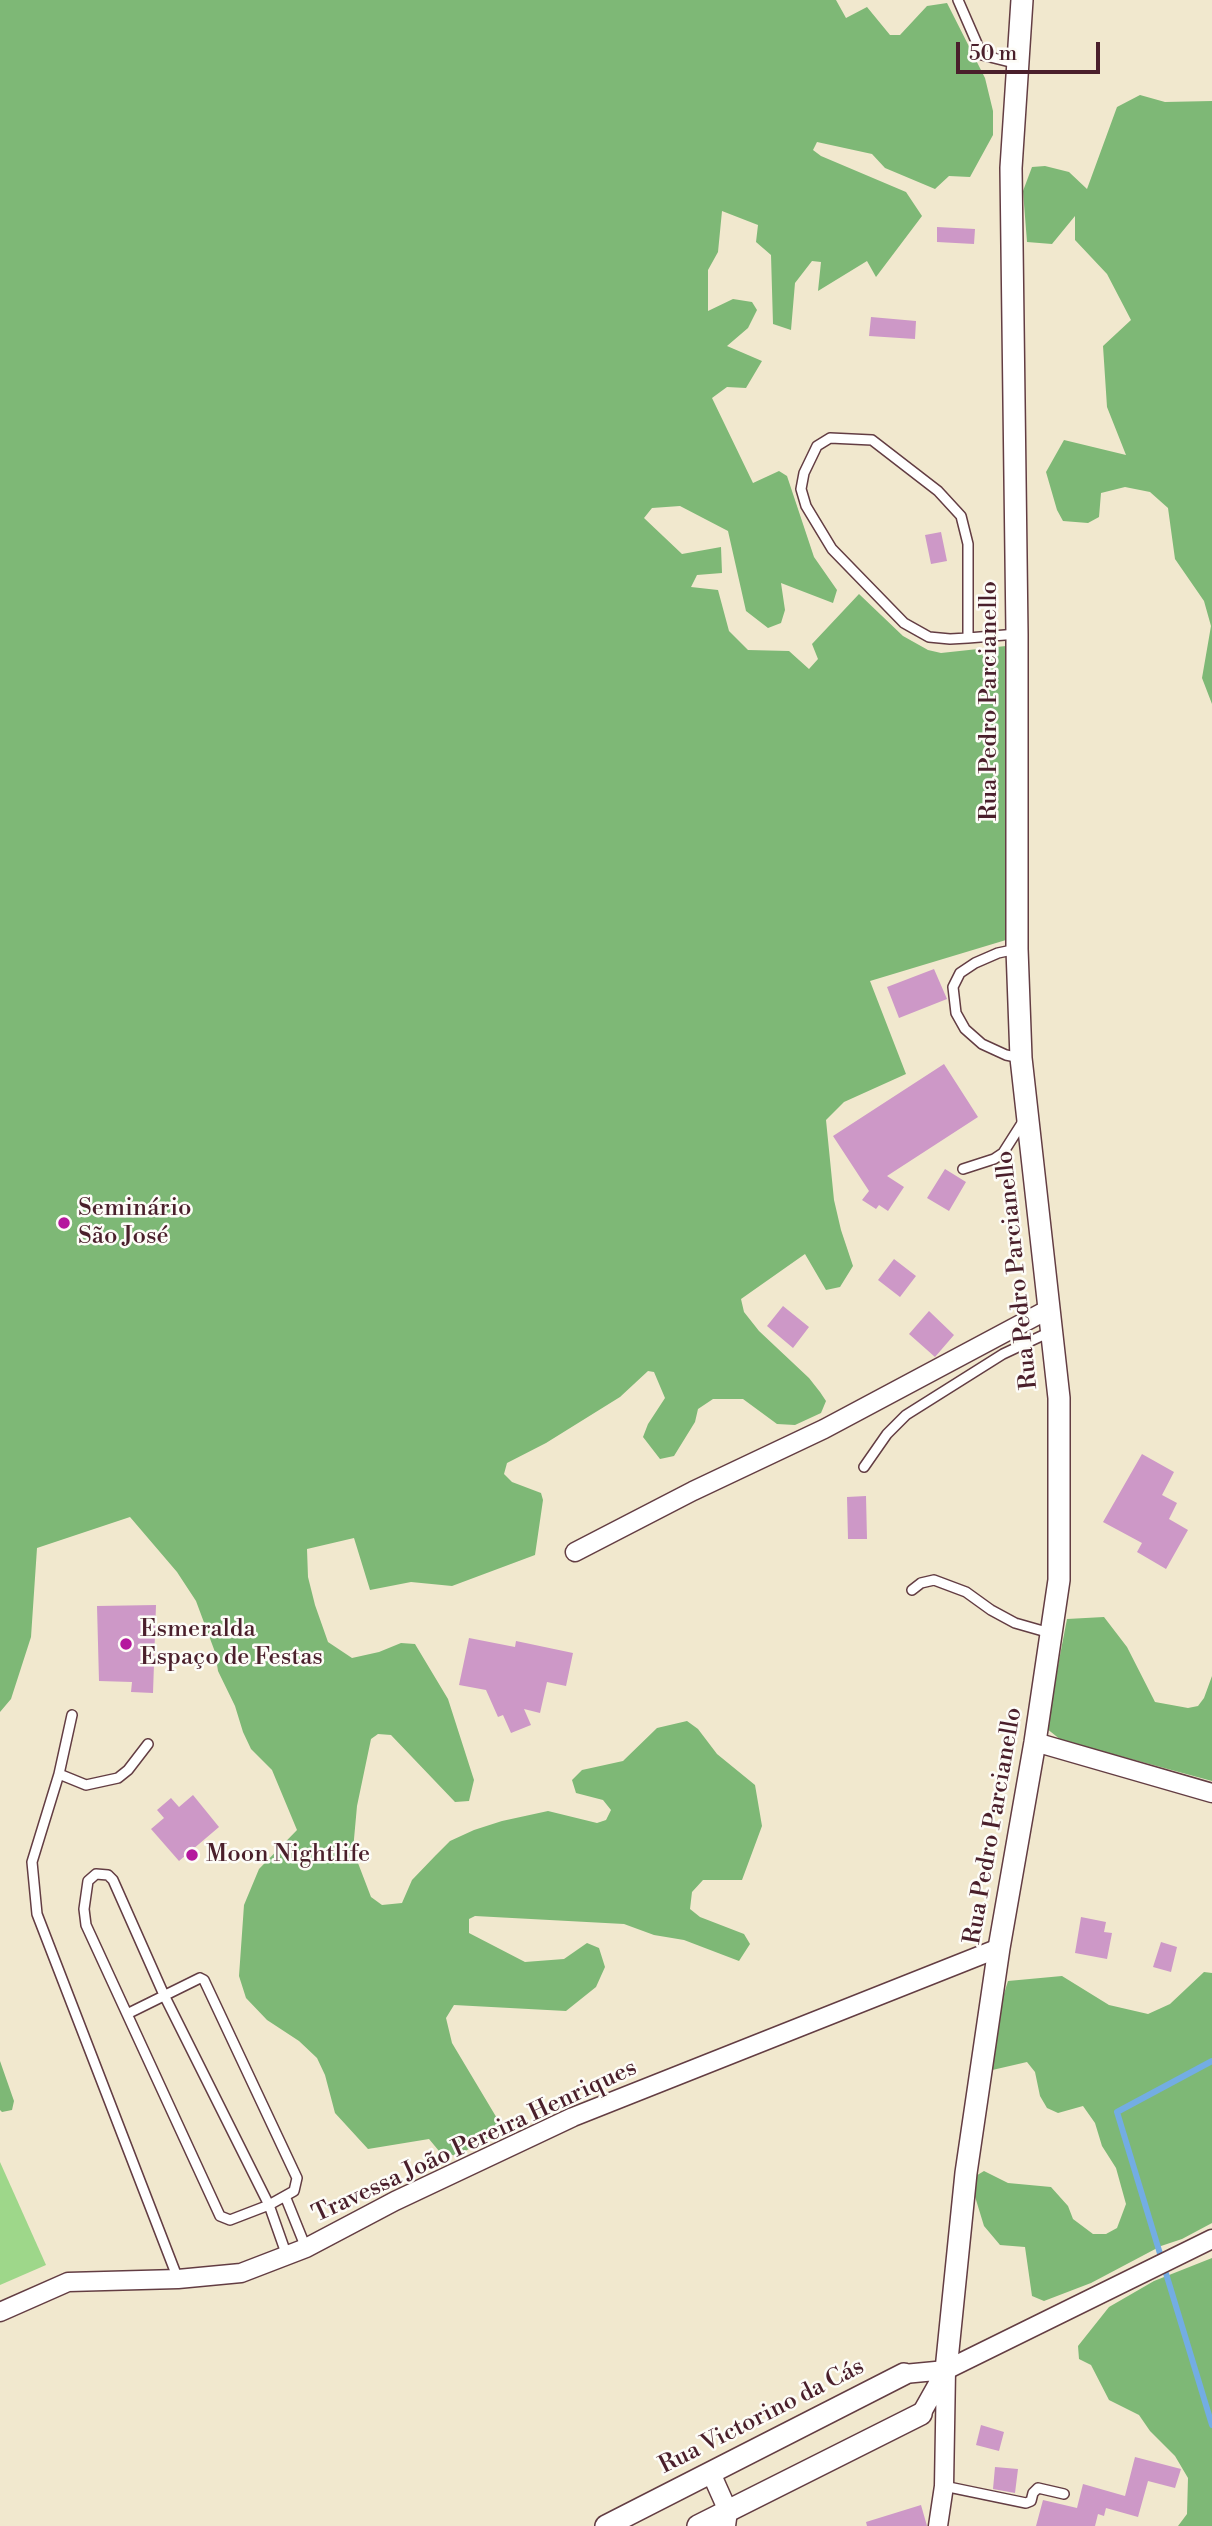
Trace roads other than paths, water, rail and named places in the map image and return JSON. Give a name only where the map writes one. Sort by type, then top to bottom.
[{"type":"street","name":"Rua Pedro Parcianello","points":[[939,2526],[944,2486],[946,2370],[965,2173],[1059,1580],[1059,1398],[1021,1058],[1017,949],[1017,634],[1011,168],[1022,0]]},
{"type":"street","points":[[575,1552],[693,1491],[824,1429],[1049,1309]]},
{"type":"street","points":[[1035,1742],[1212,1793]]},
{"type":"street","name":"Travessa João Pereira Henriques","points":[[0,2312],[68,2282],[178,2280],[241,2273],[306,2248],[395,2201],[573,2118],[999,1948]]},
{"type":"street","name":"Rua Victorino da Cás","points":[[606,2526],[904,2374],[946,2370],[1212,2239]]},
{"type":"street","points":[[698,2526],[727,2519],[921,2414],[946,2370]]},
{"type":"street","points":[[711,2473],[727,2519]]},
{"type":"lane","points":[[958,0],[982,55],[1018,64]]},
{"type":"lane","points":[[968,638],[968,544],[961,516],[938,491],[872,440],[830,438],[817,446],[804,473],[801,489],[806,506],[832,549],[904,623],[929,637],[968,638],[1017,634]]},
{"type":"lane","points":[[1017,949],[998,953],[975,963],[960,973],[953,986],[956,1013],[965,1029],[982,1044],[1006,1055],[1021,1058]]},
{"type":"lane","points":[[963,1169],[994,1159],[1003,1153],[1027,1115]]},
{"type":"lane","points":[[864,1467],[887,1434],[906,1415],[1003,1354],[1053,1331]]},
{"type":"lane","points":[[912,1590],[921,1583],[934,1580],[966,1592],[990,1610],[1015,1623],[1051,1633]]},
{"type":"lane","points":[[72,1715],[59,1774],[32,1862],[37,1914],[178,2280]]},
{"type":"lane","points":[[59,1774],[86,1785],[118,1778],[128,1770],[148,1744]]},
{"type":"lane","points":[[127,2014],[164,1995],[196,1979],[204,1980],[297,2178],[294,2191],[269,2205],[230,2220],[220,2216],[86,1925],[83,1909],[88,1881],[96,1874],[108,1875],[113,1880],[164,1995],[269,2205],[287,2256]]},
{"type":"lane","points":[[285,2196],[306,2248]]},
{"type":"lane","points":[[944,2486],[1026,2503],[1031,2501],[1038,2488],[1064,2494]]},
{"type":"waterway","points":[[1212,2061],[1117,2112],[1212,2425]]},
{"type":"place","name":"Seminário São José","points":[[64,1223]]},
{"type":"place","name":"Esmeralda Espaço de Festas","points":[[126,1644]]},
{"type":"place","name":"Moon Nightlife","points":[[192,1855]]}]
